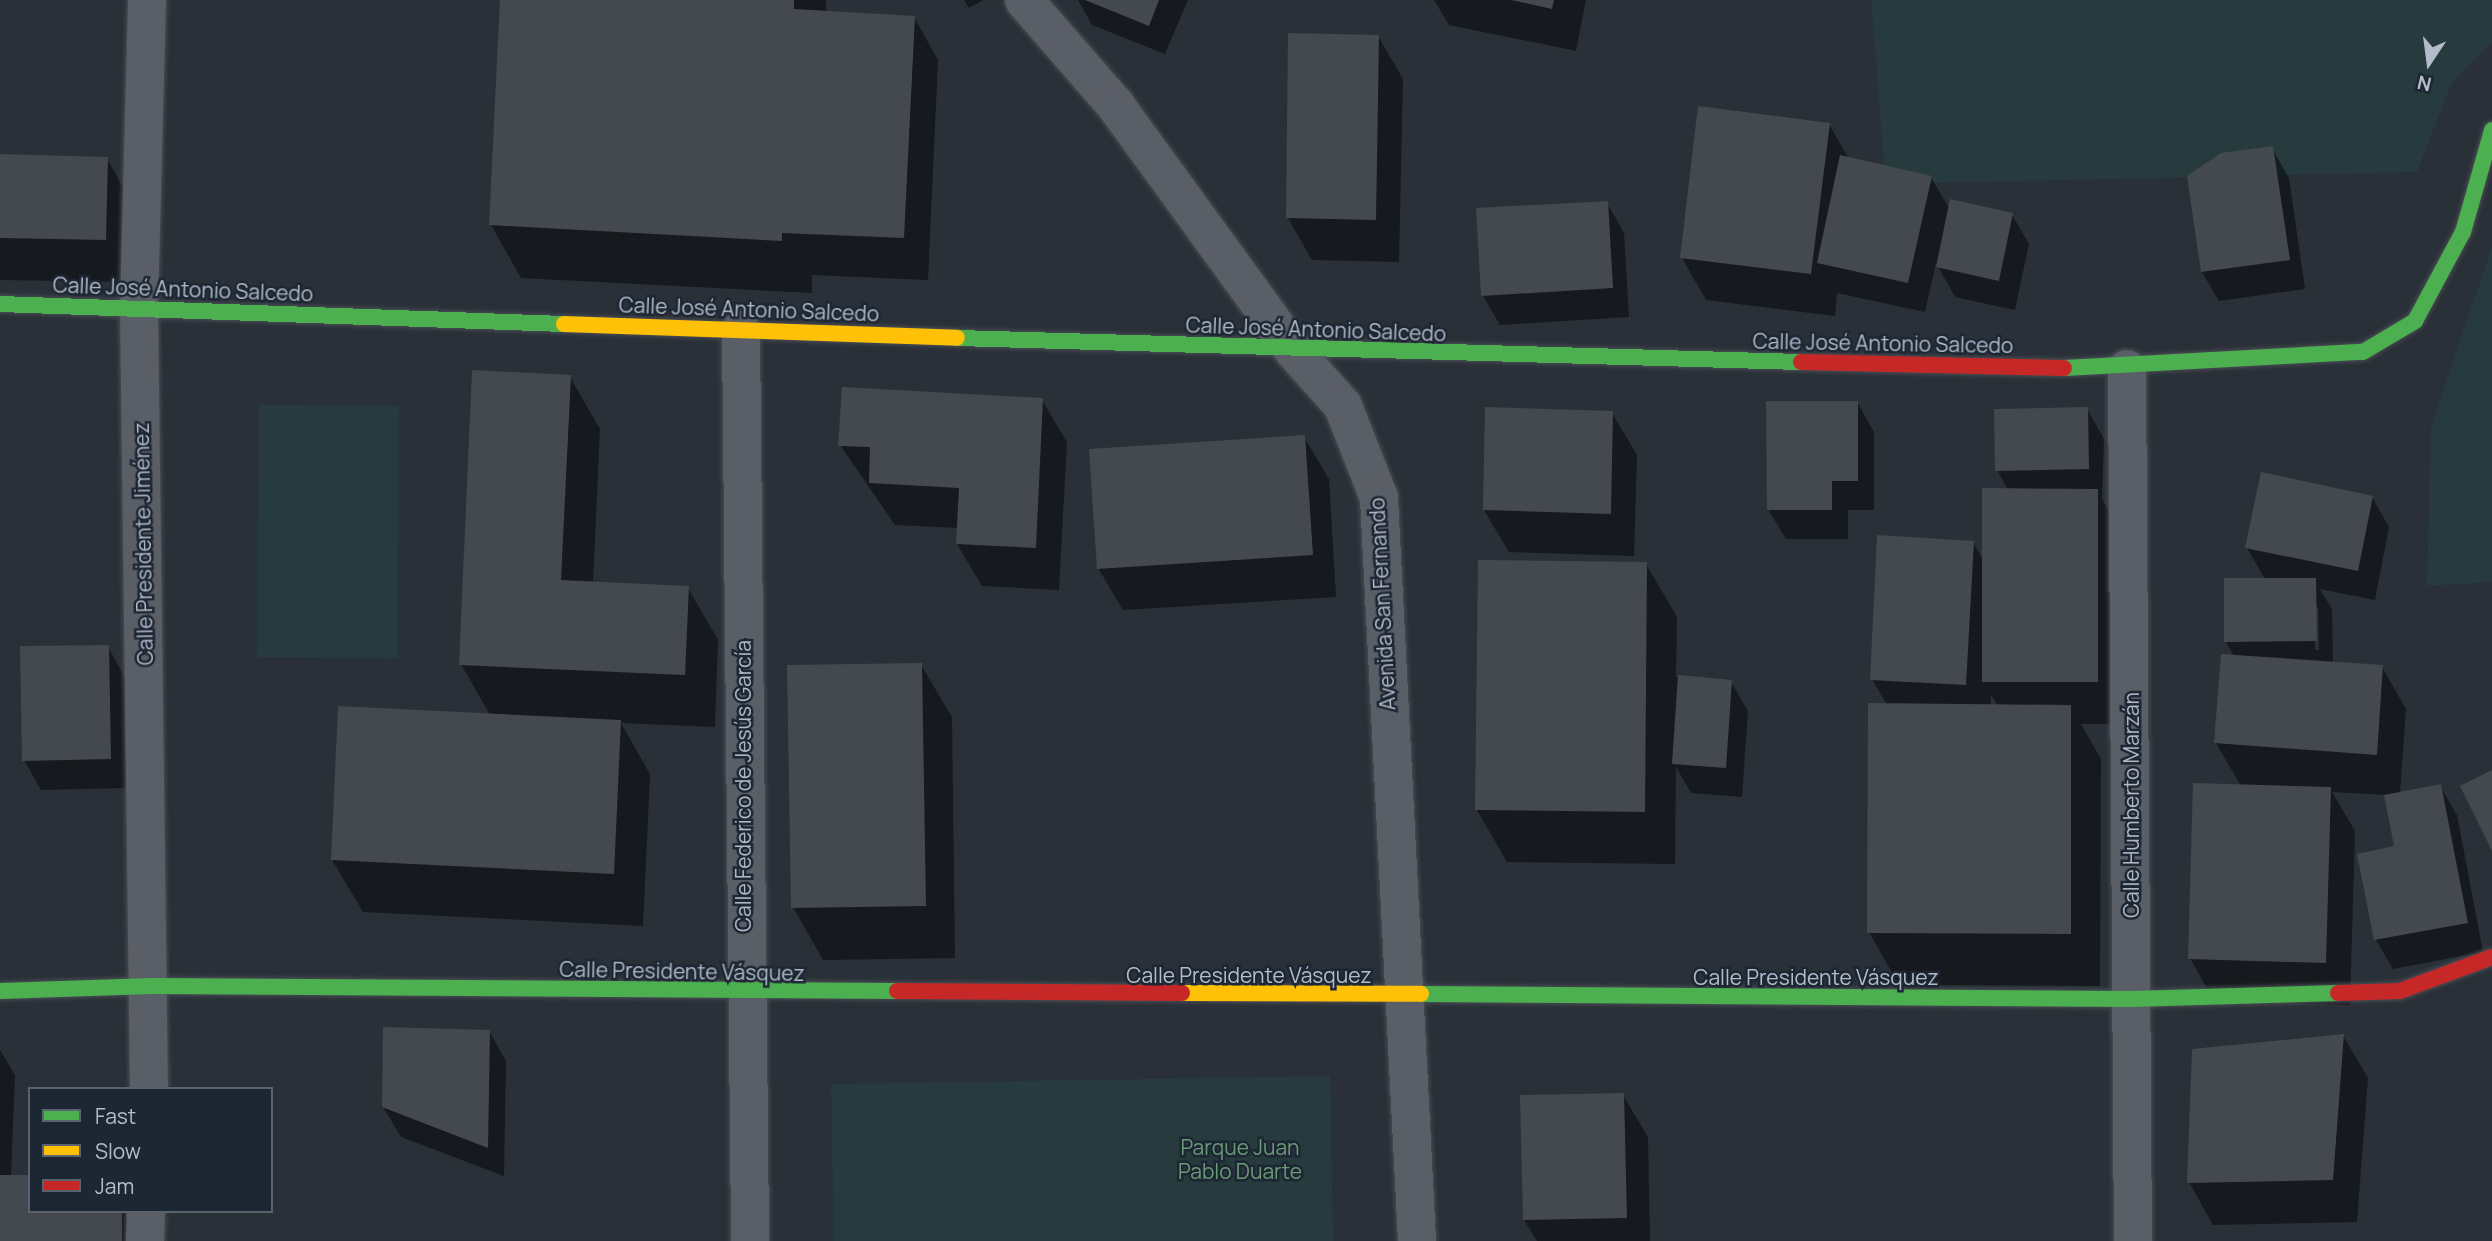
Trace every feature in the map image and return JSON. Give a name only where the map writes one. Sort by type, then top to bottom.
[{"type":"street","name":"Calle Presidente Jiménez","points":[[147,0],[139,307],[152,986],[149,1087]]},
{"type":"street","name":"Avenida San Fernando","points":[[1024,0],[1116,106],[1293,350],[1343,406],[1379,498],[1401,997],[1417,1241]]},
{"type":"street","name":"Calle José Antonio Salcedo","points":[[0,304],[1293,350],[2127,369],[2362,352],[2415,321],[2463,232],[2492,130]]},
{"type":"street","name":"Calle Federico de Jesús García","points":[[741,330],[743,993],[750,1241]]},
{"type":"street","name":"Calle Humberto Marzán","points":[[2127,369],[2133,1241]]},
{"type":"street","name":"Calle Presidente Vásquez","points":[[0,991],[152,986],[743,993],[2132,999],[2400,991],[2492,957]]},
{"type":"street","points":[[145,1241],[146,1213]]},
{"type":"green space","points":[[1871,0],[2492,0],[2492,42],[2452,82],[2417,172],[1886,184]]},
{"type":"green space","points":[[2492,246],[2492,582],[2427,586],[2431,428]]},
{"type":"green space","points":[[259,405],[399,406],[397,658],[257,657]]},
{"type":"green space","name":"Parque Juan Pablo Duarte","points":[[1330,1076],[1333,1241],[834,1241],[831,1084]]},
{"type":"building","points":[[500,0],[794,0],[794,9],[915,16],[904,238],[782,233],[782,241],[489,225]]},
{"type":"building","points":[[1085,0],[1159,0],[1149,26]]},
{"type":"building","points":[[1511,0],[1554,0],[1552,9]]},
{"type":"building","points":[[1288,33],[1379,35],[1376,220],[1286,218]]},
{"type":"building","points":[[1698,106],[1830,123],[1811,274],[1680,258]]},
{"type":"building","points":[[2273,146],[2290,260],[2201,272],[2187,176],[2221,153]]},
{"type":"building","points":[[0,154],[108,157],[106,240],[0,238]]},
{"type":"building","points":[[1840,155],[1932,176],[1908,283],[1817,263]]},
{"type":"building","points":[[1950,199],[2013,213],[1999,281],[1936,267]]},
{"type":"building","points":[[1608,201],[1613,288],[1481,296],[1476,208]]},
{"type":"building","points":[[472,370],[571,375],[561,580],[689,586],[685,675],[459,665]]},
{"type":"building","points":[[842,387],[1043,398],[1036,548],[956,544],[959,488],[869,483],[870,447],[838,446]]},
{"type":"building","points":[[1766,401],[1858,401],[1858,481],[1832,481],[1832,510],[1767,510]]},
{"type":"building","points":[[1485,407],[1613,411],[1611,514],[1483,510]]},
{"type":"building","points":[[2088,407],[2089,469],[1995,471],[1994,409]]},
{"type":"building","points":[[1305,435],[1313,555],[1097,569],[1089,449]]},
{"type":"building","points":[[2261,472],[2373,496],[2358,571],[2245,548]]},
{"type":"building","points":[[1982,488],[2098,489],[2098,682],[1982,682]]},
{"type":"building","points":[[1877,535],[1974,541],[1966,685],[1870,680]]},
{"type":"building","points":[[1478,560],[1647,562],[1645,812],[1475,810]]},
{"type":"building","points":[[2224,578],[2316,578],[2317,641],[2224,642]]},
{"type":"building","points":[[109,645],[111,759],[22,761],[20,646]]},
{"type":"building","points":[[2221,654],[2383,665],[2377,755],[2214,743]]},
{"type":"building","points":[[922,663],[926,906],[791,908],[787,665]]},
{"type":"building","points":[[1678,675],[1732,680],[1726,768],[1672,764]]},
{"type":"building","points":[[1868,703],[2071,705],[2071,934],[1867,933]]},
{"type":"building","points":[[338,706],[621,720],[614,874],[331,860]]},
{"type":"building","points":[[2492,770],[2492,851],[2460,786]]},
{"type":"building","points":[[2193,783],[2331,787],[2326,963],[2188,959]]},
{"type":"building","points":[[2441,784],[2468,923],[2374,940],[2357,854],[2394,846],[2384,795]]},
{"type":"building","points":[[383,1027],[490,1030],[488,1148],[382,1107]]},
{"type":"building","points":[[2344,1034],[2333,1180],[2187,1183],[2192,1049]]},
{"type":"building","points":[[1624,1093],[1627,1218],[1523,1220],[1520,1095]]},
{"type":"building","points":[[0,1175],[28,1175],[28,1213],[122,1213],[122,1241],[0,1241]]},
{"type":"traffic: fast","points":[[2064,368],[2363,352],[2415,321],[2463,232],[2492,130]]},
{"type":"traffic: fast","points":[[0,304],[564,324]]},
{"type":"traffic: fast","points":[[957,338],[1801,362]]},
{"type":"traffic: fast","points":[[0,991],[152,986],[897,991]]},
{"type":"traffic: fast","points":[[1421,994],[2132,999],[2338,993]]},
{"type":"traffic: slow","points":[[564,324],[957,338]]},
{"type":"traffic: slow","points":[[1182,993],[1421,994]]},
{"type":"traffic: jam","points":[[1801,362],[2064,368]]},
{"type":"traffic: jam","points":[[2338,993],[2400,991],[2492,957]]},
{"type":"traffic: jam","points":[[897,991],[1182,993]]}]
